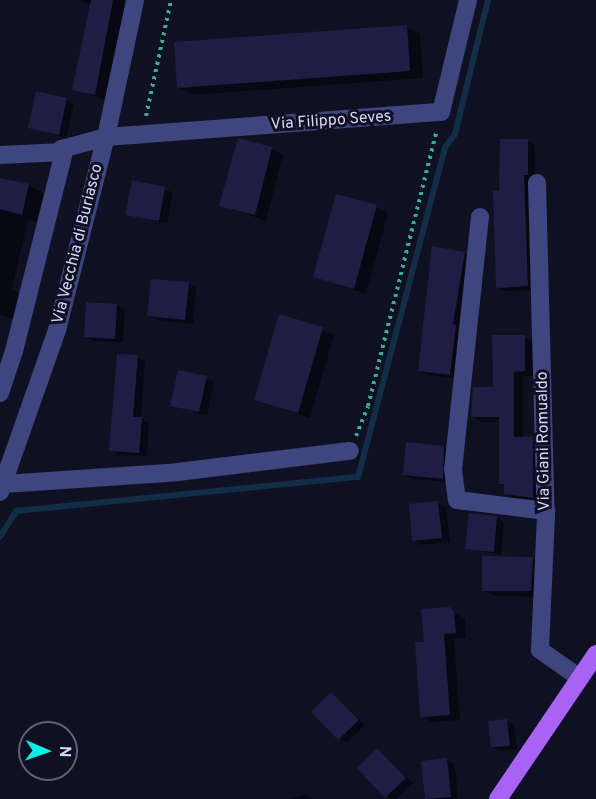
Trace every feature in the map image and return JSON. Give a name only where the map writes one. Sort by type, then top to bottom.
[{"type":"main road","points":[[498,799],[596,654]]},
{"type":"street","name":"Via Vecchia di Buriasco","points":[[135,0],[106,137],[57,330],[2,488],[178,472],[350,451]]},
{"type":"street","points":[[441,112],[468,0]]},
{"type":"street","name":"Via Filippo Seves","points":[[64,152],[62,148],[106,137],[441,112]]},
{"type":"street","points":[[0,155],[64,152],[7,347],[0,393]]},
{"type":"street","name":"Via Giani Romualdo","points":[[537,183],[546,511],[540,650],[580,678]]},
{"type":"street","points":[[480,217],[453,468],[457,500],[546,511]]},
{"type":"path","points":[[142,134],[171,0]]},
{"type":"path","points":[[350,451],[368,406],[441,112]]},
{"type":"building","points":[[91,0],[113,0],[95,95],[72,90]]},
{"type":"building","points":[[407,25],[410,71],[177,88],[174,42]]},
{"type":"building","points":[[36,91],[67,98],[59,135],[28,128]]},
{"type":"building","points":[[238,138],[272,147],[255,215],[219,206]]},
{"type":"building","points":[[500,139],[528,139],[528,175],[524,175],[528,286],[496,288],[493,191],[499,191]]},
{"type":"building","points":[[0,178],[29,184],[22,215],[0,209]]},
{"type":"building","points":[[132,180],[165,187],[159,221],[125,215]]},
{"type":"building","points":[[336,194],[377,205],[354,289],[313,277]]},
{"type":"building","points":[[432,246],[465,252],[453,324],[456,325],[450,375],[418,371]]},
{"type":"building","points":[[151,279],[189,282],[185,320],[147,316]]},
{"type":"building","points":[[86,302],[117,304],[115,339],[84,337]]},
{"type":"building","points":[[279,314],[323,327],[298,413],[254,400]]},
{"type":"building","points":[[492,335],[525,335],[525,371],[514,372],[514,437],[533,437],[533,498],[504,494],[504,484],[499,484],[499,417],[471,417],[473,387],[493,387]]},
{"type":"building","points":[[117,354],[138,355],[133,417],[142,417],[139,453],[109,451]]},
{"type":"building","points":[[178,370],[207,376],[199,412],[170,406]]},
{"type":"building","points":[[406,442],[444,446],[443,479],[403,475]]},
{"type":"building","points":[[438,501],[442,538],[412,541],[409,504]]},
{"type":"building","points":[[469,513],[497,516],[494,552],[465,549]]},
{"type":"building","points":[[482,556],[533,557],[531,591],[482,591]]},
{"type":"building","points":[[450,607],[454,612],[456,633],[444,634],[450,715],[420,717],[415,642],[424,642],[421,609]]},
{"type":"building","points":[[331,692],[359,720],[338,740],[311,712]]},
{"type":"building","points":[[507,719],[510,746],[491,747],[488,721]]},
{"type":"building","points":[[377,748],[406,778],[385,798],[357,768]]},
{"type":"building","points":[[447,758],[451,797],[425,799],[421,761]]},
{"type":"waterway","points":[[0,537],[16,511],[358,477],[445,147],[455,134],[488,0]]}]
